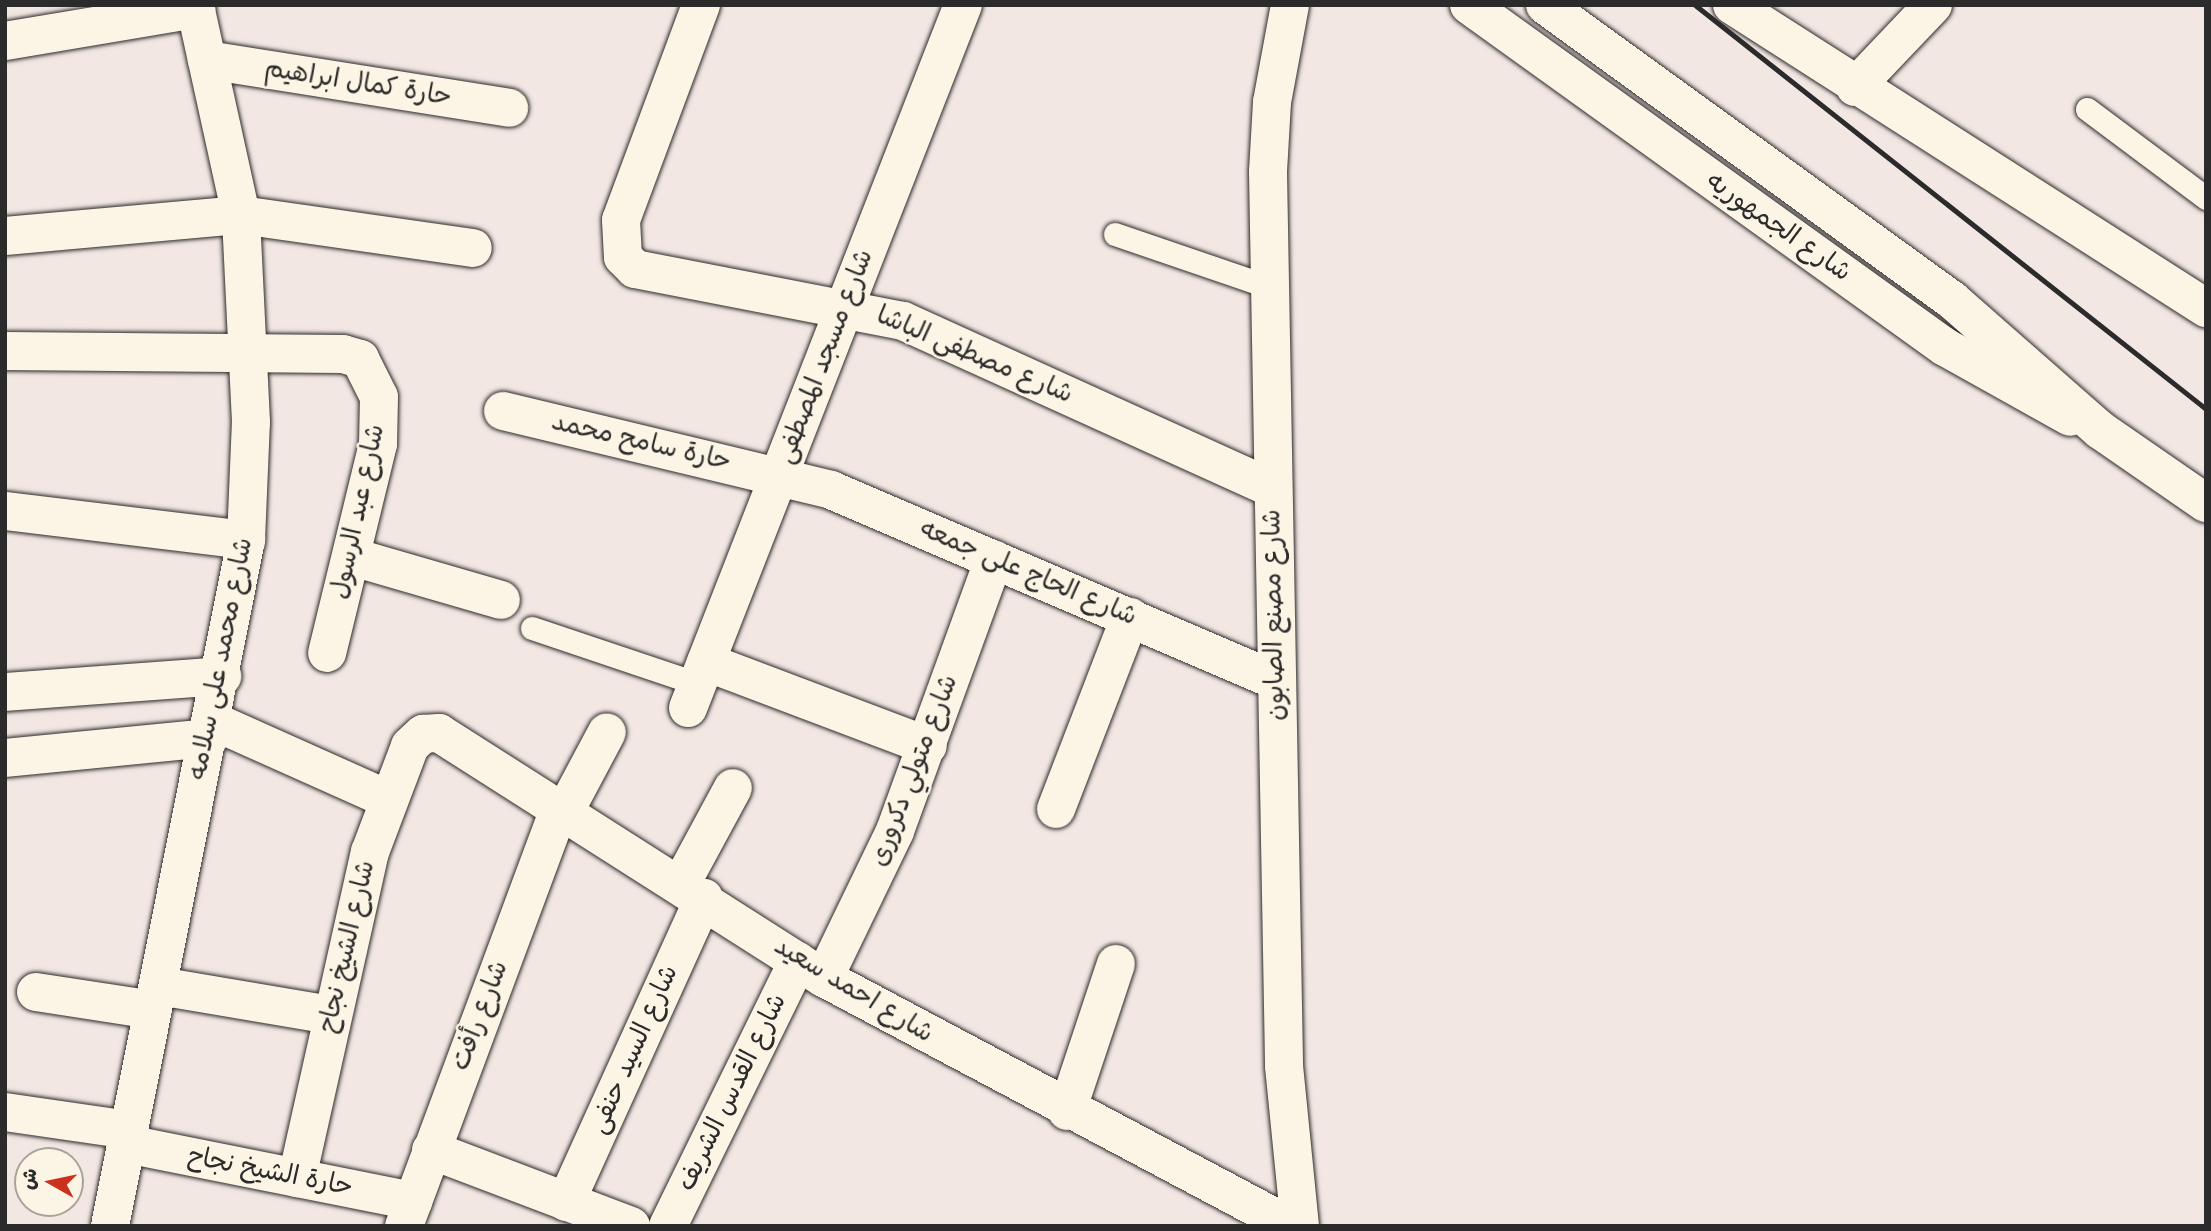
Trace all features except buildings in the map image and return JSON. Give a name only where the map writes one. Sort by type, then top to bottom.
[{"type":"street","name":"شارع مصطفى الباشا","points":[[701,5],[621,220],[624,257],[660,278],[846,306],[902,321],[1273,489]]},
{"type":"street","name":"شارع مسجد المصطفى","points":[[697,685],[963,5]]},
{"type":"street","name":"شارع مصنع الصابون","points":[[1290,5],[1272,102],[1270,287],[1284,1066],[1300,1226]]},
{"type":"street","name":"شارع الجمهوريه","points":[[1469,5],[1945,347],[2037,403],[2100,430]]},
{"type":"street","name":"شارع الجمهوريه","points":[[1545,5],[1952,300],[2100,430],[2206,503]]},
{"type":"street","points":[[1732,5],[1856,88],[2206,308]]},
{"type":"street","points":[[1856,88],[1933,5]]},
{"type":"street","points":[[5,41],[195,7]]},
{"type":"street","name":"شارع محمد على سلامه","points":[[110,1226],[222,676],[246,540],[250,353],[240,215],[195,7]]},
{"type":"street","points":[[1558,70],[1586,36]]},
{"type":"street","name":"حارة كمال ابراهيم","points":[[207,60],[509,107]]},
{"type":"street","points":[[5,236],[240,215],[473,248]]},
{"type":"street","name":"شارع عبد الرسول","points":[[5,351],[343,354],[360,359],[373,377],[378,444],[353,557],[327,653]]},
{"type":"street","name":"حارة سامح محمد","points":[[503,411],[779,476]]},
{"type":"street","name":"شارع الحاج على جمعه","points":[[779,476],[858,500],[1275,680]]},
{"type":"street","points":[[5,511],[246,540]]},
{"type":"street","points":[[353,557],[500,600]]},
{"type":"street","name":"شارع متولي دكرورى","points":[[811,970],[928,746],[994,559]]},
{"type":"street","points":[[1056,809],[1130,617]]},
{"type":"street","points":[[5,692],[222,676]]},
{"type":"street","points":[[697,685],[928,746]]},
{"type":"street","points":[[5,758],[211,730],[387,799]]},
{"type":"street","name":"شارع رأفت","points":[[408,1213],[562,809],[607,732]]},
{"type":"street","name":"شارع الشيخ نجاح","points":[[298,1178],[354,906],[387,799],[410,746],[430,733]]},
{"type":"street","name":"شارع احمد سعيد","points":[[430,733],[453,740],[692,891],[811,970],[1067,1111],[1292,1226]]},
{"type":"street","name":"شارع السيد حنفى","points":[[566,1202],[733,788]]},
{"type":"street","points":[[1067,1111],[1116,964]]},
{"type":"street","name":"شارع القدس الشريف","points":[[668,1226],[811,970]]},
{"type":"street","points":[[36,992],[156,998],[331,1015]]},
{"type":"street","name":"حارة الشيخ نجاح","points":[[5,1112],[129,1137],[298,1178],[408,1213]]},
{"type":"street","points":[[431,1150],[631,1226]]},
{"type":"lane","points":[[2087,109],[2206,198]]},
{"type":"lane","points":[[1115,234],[1270,287]]},
{"type":"lane","points":[[532,628],[697,685]]},
{"type":"railway","points":[[1695,5],[2206,409]]}]
